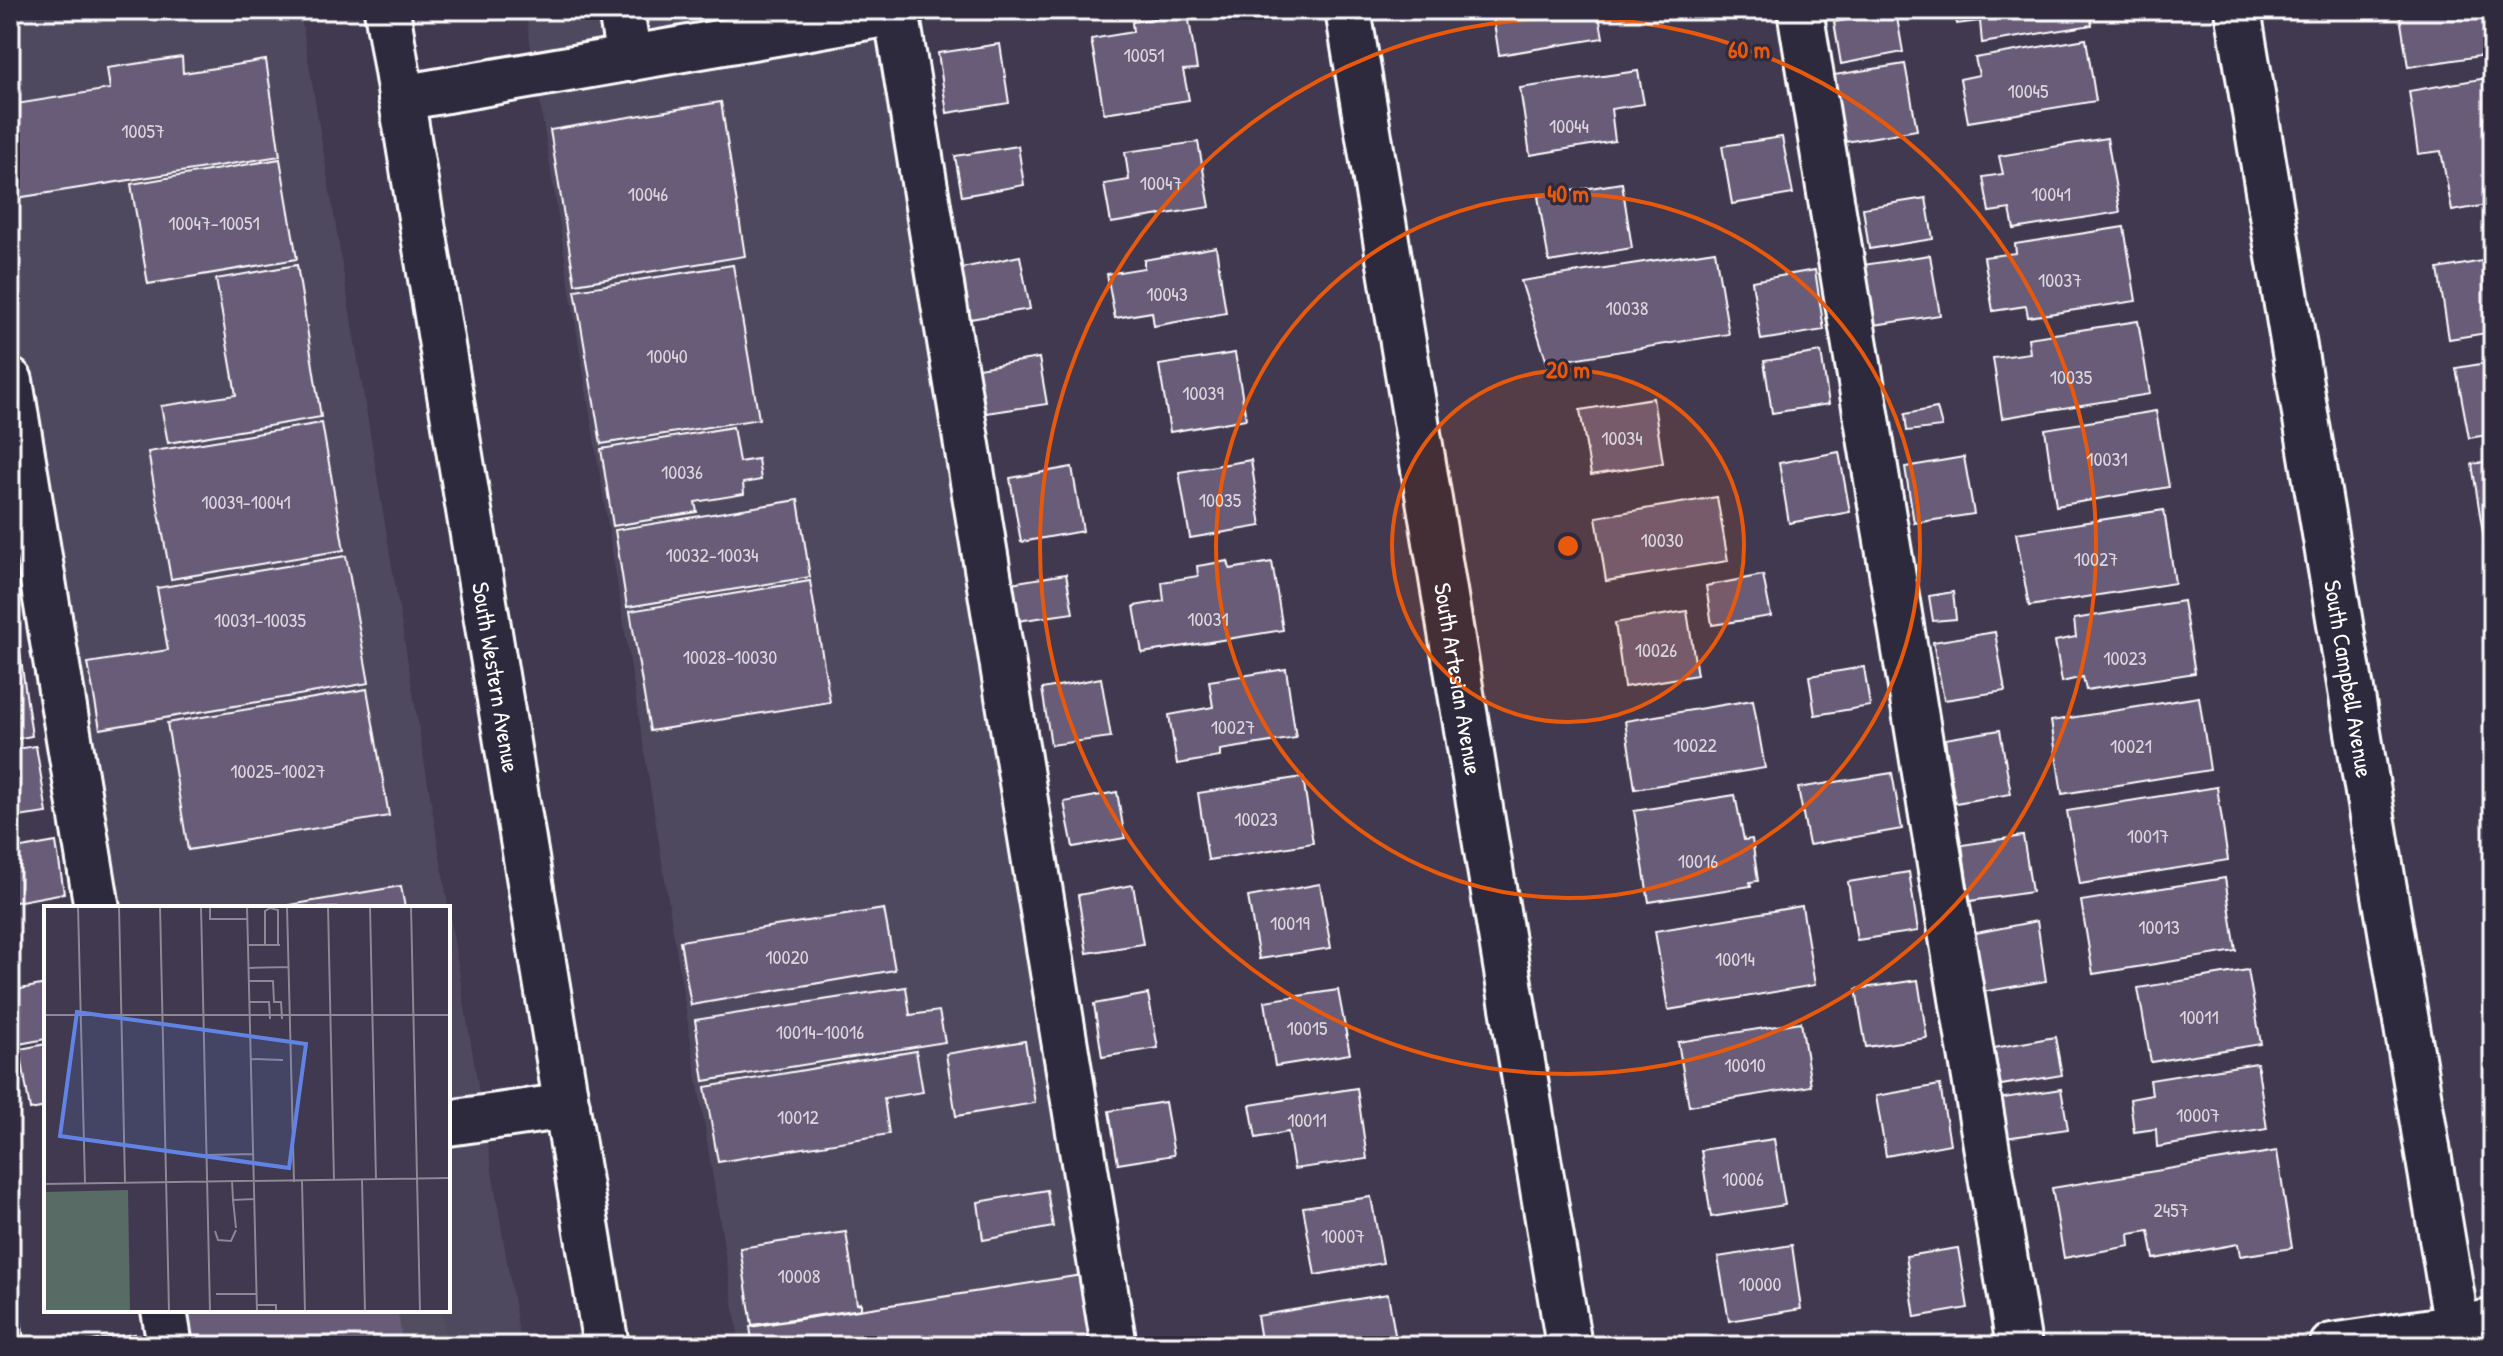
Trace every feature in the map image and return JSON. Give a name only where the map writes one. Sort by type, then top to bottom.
[{"type":"street","name":"South Western Avenue","points":[[387,10],[606,1346]]},
{"type":"street","points":[[621,10],[629,59]]},
{"type":"street","name":"South Artesian Avenue","points":[[1348,10],[1569,1346]]},
{"type":"street","points":[[1800,10],[2019,1346]]},
{"type":"street","name":"South Campbell Avenue","points":[[2238,10],[2470,1332]]},
{"type":"street","points":[[401,98],[629,59],[792,20],[896,11],[1114,1346]]},
{"type":"street","points":[[10,381],[97,906]]},
{"type":"street","points":[[450,1123],[567,1106]]},
{"type":"street","points":[[164,1312],[170,1346]]},
{"type":"street","points":[[2332,1346],[2470,1332]]},
{"type":"shaded area","points":[[10,10],[300,10],[448,906],[97,906],[10,381]]},
{"type":"shaded area","points":[[525,10],[908,10],[1120,1346],[740,1346]]},
{"type":"shaded area","points":[[450,917],[521,1346],[170,1346],[164,1312],[450,1312]]},
{"type":"building","points":[[1492,10],[1598,10],[1603,38],[1499,55]]},
{"type":"building","points":[[1954,10],[2089,10],[2092,25],[1982,43],[1980,21],[1957,24]]},
{"type":"building","points":[[2399,10],[2493,10],[2493,54],[2408,67]]},
{"type":"building","points":[[1896,12],[1903,52],[1841,64],[1834,22]]},
{"type":"building","points":[[1188,14],[1197,69],[1183,70],[1189,100],[1104,113],[1091,39],[1133,32],[1132,22]]},
{"type":"building","points":[[2086,39],[2096,101],[1968,122],[1960,79],[1979,75],[1975,58]]},
{"type":"building","points":[[1000,44],[1009,103],[947,113],[938,53]]},
{"type":"building","points":[[182,57],[183,73],[266,60],[280,156],[10,199],[10,105],[110,89],[107,68]]},
{"type":"building","points":[[1905,64],[1917,130],[1845,142],[1834,75]]},
{"type":"building","points":[[1638,71],[1644,104],[1611,109],[1615,141],[1530,155],[1520,88]]},
{"type":"building","points":[[2493,77],[2493,204],[2452,211],[2441,151],[2418,154],[2409,91]]},
{"type":"building","points":[[721,102],[745,256],[575,284],[550,130]]},
{"type":"building","points":[[1782,137],[1793,194],[1732,204],[1722,146]]},
{"type":"building","points":[[2107,138],[2120,212],[2014,229],[2010,209],[1989,212],[1983,177],[2003,174],[1999,156]]},
{"type":"building","points":[[1198,142],[1210,207],[1111,223],[1104,184],[1129,180],[1125,152]]},
{"type":"building","points":[[1018,146],[1024,185],[962,196],[955,156]]},
{"type":"building","points":[[280,159],[297,259],[148,284],[131,184]]},
{"type":"building","points":[[1622,183],[1632,248],[1549,262],[1538,196]]},
{"type":"building","points":[[1926,198],[1933,239],[1869,249],[1863,208]]},
{"type":"building","points":[[2124,227],[2136,301],[2028,317],[2026,306],[1993,311],[1984,257],[2016,253],[2015,244]]},
{"type":"building","points":[[1216,247],[1226,313],[1154,326],[1152,312],[1115,318],[1107,274],[1144,268],[1144,260]]},
{"type":"building","points":[[1715,251],[1729,334],[1547,363],[1521,281]]},
{"type":"building","points":[[1930,255],[1940,315],[1874,325],[1863,265]]},
{"type":"building","points":[[1020,256],[1030,309],[970,319],[962,268]]},
{"type":"building","points":[[2493,259],[2493,332],[2449,339],[2438,269]]},
{"type":"building","points":[[297,265],[321,417],[168,443],[161,406],[236,395],[216,279]]},
{"type":"building","points":[[733,265],[759,419],[601,444],[575,290]]},
{"type":"building","points":[[1815,270],[1824,330],[1761,340],[1752,281]]},
{"type":"building","points":[[2138,321],[2150,394],[2002,418],[1993,358],[2030,353],[2028,338]]},
{"type":"building","points":[[1821,352],[1829,404],[1772,413],[1764,361]]},
{"type":"building","points":[[1235,353],[1246,419],[1170,432],[1159,365]]},
{"type":"building","points":[[1039,358],[1047,404],[986,413],[978,368]]},
{"type":"building","points":[[2493,362],[2493,434],[2469,438],[2456,368]]},
{"type":"building","points":[[1653,398],[1663,463],[1591,475],[1580,410]]},
{"type":"building","points":[[1937,408],[1942,427],[1907,431],[1905,414]]},
{"type":"building","points":[[2156,411],[2169,487],[2056,506],[2045,429]]},
{"type":"building","points":[[322,423],[344,550],[171,579],[148,452]]},
{"type":"building","points":[[733,427],[739,462],[758,459],[761,480],[743,483],[744,494],[695,502],[697,512],[613,526],[601,449]]},
{"type":"building","points":[[1839,452],[1850,512],[1789,523],[1779,463]]},
{"type":"building","points":[[1964,457],[1974,514],[1914,523],[1905,467]]},
{"type":"building","points":[[1251,460],[1261,526],[1190,538],[1179,472]]},
{"type":"building","points":[[2493,461],[2493,537],[2484,539],[2472,464]]},
{"type":"building","points":[[1072,467],[1083,531],[1021,542],[1010,478]]},
{"type":"building","points":[[1717,497],[1728,561],[1606,581],[1596,517]]},
{"type":"building","points":[[798,500],[810,577],[627,607],[615,530]]},
{"type":"building","points":[[2164,510],[2175,583],[2029,606],[2016,533]]},
{"type":"building","points":[[346,556],[369,683],[100,729],[88,663],[168,650],[157,588]]},
{"type":"building","points":[[2493,556],[2493,594],[2487,557]]},
{"type":"building","points":[[1228,561],[1230,569],[1272,562],[1283,630],[1142,653],[1134,606],[1164,601],[1162,582],[1198,576],[1197,566]]},
{"type":"building","points":[[1066,574],[1073,613],[1017,621],[1011,583]]},
{"type":"building","points":[[1763,575],[1771,616],[1712,625],[1706,586]]},
{"type":"building","points":[[810,581],[830,702],[650,731],[630,611]]},
{"type":"building","points":[[1953,592],[1956,619],[1933,621],[1929,596]]},
{"type":"building","points":[[2183,601],[2195,673],[2086,690],[2083,677],[2062,682],[2055,641],[2076,637],[2074,619]]},
{"type":"building","points":[[1687,611],[1697,675],[1624,687],[1615,623]]},
{"type":"building","points":[[1995,632],[2005,691],[1944,700],[1933,642]]},
{"type":"building","points":[[19,646],[32,736],[10,740],[10,648]]},
{"type":"building","points":[[1864,667],[1870,706],[1815,715],[1809,676]]},
{"type":"building","points":[[1286,669],[1296,738],[1220,750],[1220,757],[1177,764],[1169,715],[1213,707],[1209,681]]},
{"type":"building","points":[[1101,678],[1111,737],[1051,745],[1042,689]]},
{"type":"building","points":[[367,689],[389,816],[188,850],[167,723]]},
{"type":"building","points":[[2199,697],[2210,770],[2062,794],[2051,721]]},
{"type":"building","points":[[1753,700],[1765,768],[1635,789],[1625,721]]},
{"type":"building","points":[[2000,730],[2011,794],[1955,803],[1945,739]]},
{"type":"building","points":[[36,746],[47,813],[10,818],[10,750]]},
{"type":"building","points":[[1892,773],[1902,829],[1809,845],[1798,788]]},
{"type":"building","points":[[1303,777],[1313,843],[1208,860],[1198,793]]},
{"type":"building","points":[[2217,787],[2228,860],[2080,884],[2067,811]]},
{"type":"building","points":[[1117,792],[1125,838],[1073,847],[1064,802]]},
{"type":"building","points":[[1735,795],[1744,840],[1752,839],[1758,881],[1750,882],[1751,886],[1649,902],[1634,811]]},
{"type":"building","points":[[2023,836],[2032,892],[1970,901],[1962,845]]},
{"type":"building","points":[[56,842],[64,893],[10,903],[10,850]]},
{"type":"building","points":[[1909,872],[1918,931],[1857,940],[1848,882]]},
{"type":"building","points":[[2225,878],[2236,951],[2093,974],[2081,901]]},
{"type":"building","points":[[1320,884],[1331,948],[1259,959],[1248,897]]},
{"type":"building","points":[[1133,885],[1143,944],[1087,953],[1078,895]]},
{"type":"building","points":[[401,886],[405,906],[290,906]]},
{"type":"building","points":[[1802,906],[1815,985],[1668,1010],[1655,931]]},
{"type":"building","points":[[884,909],[895,970],[691,1005],[680,941]]},
{"type":"building","points":[[2037,921],[2046,981],[1982,992],[1971,934]]},
{"type":"building","points":[[2248,970],[2261,1044],[2151,1062],[2138,988]]},
{"type":"building","points":[[1918,980],[1927,1038],[1866,1047],[1856,989]]},
{"type":"building","points":[[44,984],[44,1039],[19,1044],[10,991]]},
{"type":"building","points":[[906,987],[910,1015],[939,1011],[945,1042],[704,1081],[695,1020]]},
{"type":"building","points":[[1338,990],[1350,1054],[1275,1066],[1265,1001]]},
{"type":"building","points":[[1148,994],[1158,1048],[1102,1057],[1094,1004]]},
{"type":"building","points":[[1801,1022],[1811,1086],[1689,1106],[1678,1042]]},
{"type":"building","points":[[2055,1037],[2062,1075],[2001,1085],[1994,1048]]},
{"type":"building","points":[[1025,1041],[1035,1103],[956,1116],[946,1054]]},
{"type":"building","points":[[44,1044],[44,1107],[30,1110],[20,1049]]},
{"type":"building","points":[[916,1051],[923,1092],[884,1098],[889,1134],[718,1162],[705,1087]]},
{"type":"building","points":[[2257,1063],[2267,1129],[2157,1147],[2156,1129],[2134,1132],[2130,1099],[2152,1095],[2150,1080]]},
{"type":"building","points":[[1940,1085],[1950,1144],[1886,1156],[1876,1096]]},
{"type":"building","points":[[1357,1088],[1367,1159],[1294,1169],[1288,1132],[1256,1138],[1250,1105]]},
{"type":"building","points":[[2061,1089],[2068,1129],[2005,1138],[1998,1099]]},
{"type":"building","points":[[1165,1102],[1174,1155],[1118,1164],[1109,1111]]},
{"type":"building","points":[[1774,1139],[1785,1205],[1711,1217],[1701,1150]]},
{"type":"building","points":[[2277,1151],[2292,1248],[2240,1256],[2238,1244],[2154,1259],[2149,1231],[2129,1234],[2130,1246],[2064,1258],[2052,1188]]},
{"type":"building","points":[[1047,1190],[1053,1227],[983,1240],[978,1202]]},
{"type":"building","points":[[1371,1197],[1383,1263],[1315,1275],[1303,1207]]},
{"type":"building","points":[[846,1232],[857,1304],[861,1303],[861,1309],[752,1325],[740,1248]]},
{"type":"building","points":[[1792,1245],[1801,1309],[1729,1321],[1718,1257]]},
{"type":"building","points":[[1958,1248],[1968,1308],[1915,1317],[1906,1256]]},
{"type":"building","points":[[14,1274],[25,1346],[10,1346],[10,1275]]},
{"type":"building","points":[[1082,1275],[1092,1346],[753,1346],[750,1327]]},
{"type":"building","points":[[1388,1294],[1397,1346],[1262,1346],[1257,1316]]},
{"type":"building","points":[[178,1312],[440,1312],[445,1346],[183,1346]]},
{"type":"building","points":[[135,1334],[137,1346],[79,1346],[79,1343]]},
{"type":"building","points":[[1203,1340],[1204,1346],[1164,1346]]},
{"type":"tunnel","points":[[420,1312],[425,1346]]}]
